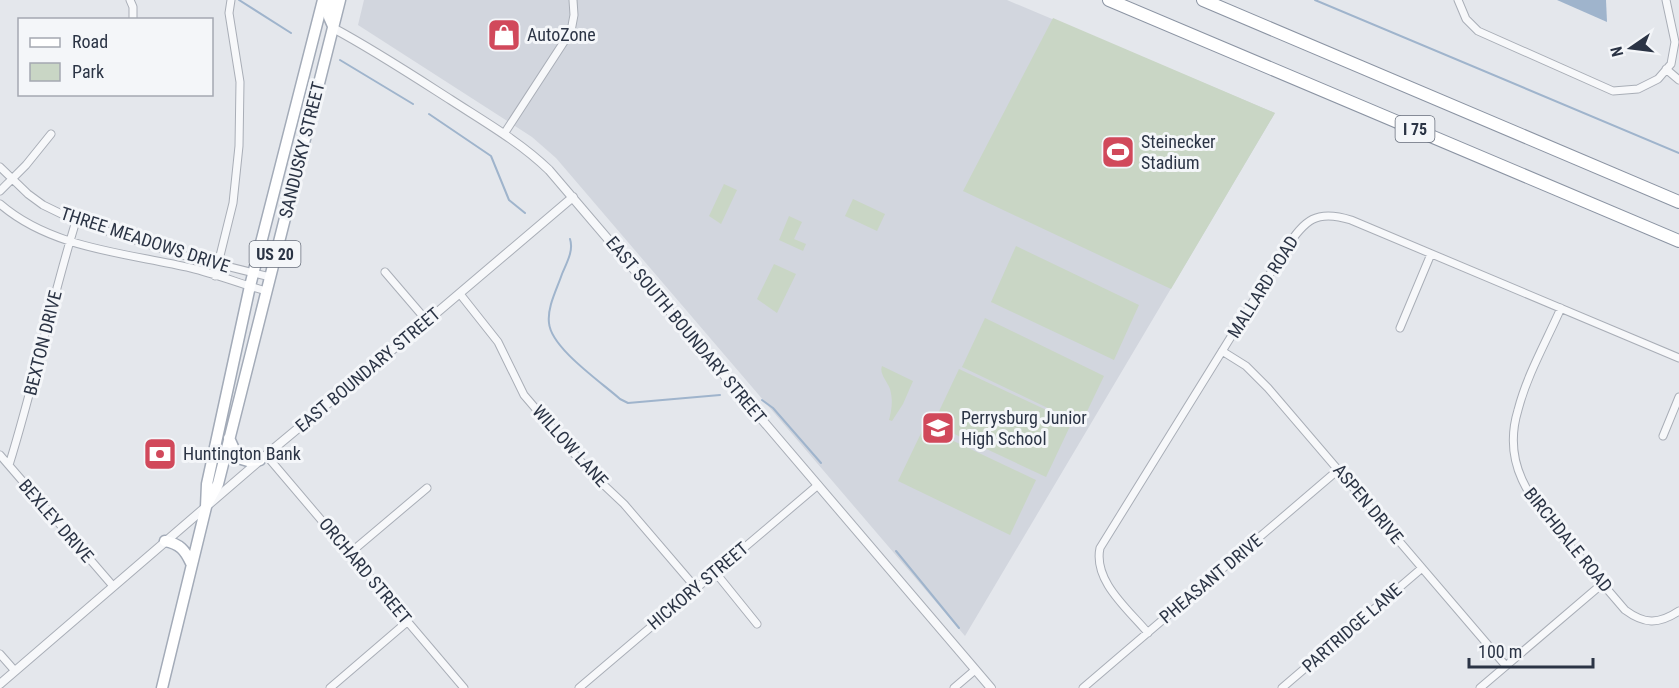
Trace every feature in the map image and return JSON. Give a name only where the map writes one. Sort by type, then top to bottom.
[{"type":"highway","points":[[1102,0],[1150,18]]},
{"type":"highway","name":"I 75","points":[[1109,0],[1679,241]]},
{"type":"highway","name":"I 75","points":[[1203,0],[1679,202]]},
{"type":"main road","name":"SANDUSKY STREET","points":[[162,688],[206,507],[207,484],[253,273],[323,0]]},
{"type":"main road","points":[[332,0],[329,17],[333,28]]},
{"type":"main road","name":"SANDUSKY STREET","points":[[206,507],[218,484],[340,0]]},
{"type":"main road","points":[[229,438],[238,458],[248,461],[263,457]]},
{"type":"main road","points":[[165,541],[181,546],[187,552],[192,564]]},
{"type":"street","points":[[130,0],[133,7],[133,18]]},
{"type":"street","points":[[215,276],[232,203],[239,146],[240,82],[229,13],[231,0]]},
{"type":"street","points":[[504,134],[571,31],[574,15],[573,0]]},
{"type":"street","points":[[1458,0],[1466,19],[1478,31],[1613,91],[1638,89],[1658,80],[1671,64],[1675,42],[1666,0]]},
{"type":"street","name":"EAST SOUTH BOUNDARY STREET","points":[[333,28],[364,45],[504,134],[535,157],[573,197],[991,688]]},
{"type":"street","points":[[1666,69],[1679,80]]},
{"type":"street","points":[[0,191],[51,134]]},
{"type":"street","name":"THREE MEADOWS DRIVE","points":[[0,167],[43,205],[76,221],[182,255],[270,277]]},
{"type":"street","name":"EAST BOUNDARY STREET","points":[[0,684],[263,457],[573,197]]},
{"type":"street","name":"THREE MEADOWS DRIVE","points":[[0,204],[36,228],[70,240],[120,255],[170,264],[266,291]]},
{"type":"street","name":"MALLARD ROAD","points":[[1148,633],[1102,576],[1098,562],[1100,548],[1296,233],[1315,218],[1328,215],[1346,218],[1679,358]]},
{"type":"street","name":"BEXTON DRIVE","points":[[9,465],[30,396],[76,221]]},
{"type":"street","points":[[1400,328],[1431,254]]},
{"type":"street","points":[[385,272],[427,321]]},
{"type":"street","name":"WILLOW LANE","points":[[460,294],[498,342],[524,395],[589,471],[624,504],[696,588]]},
{"type":"street","name":"BIRCHDALE ROAD","points":[[1561,308],[1518,410],[1513,437],[1514,452],[1521,479],[1534,503],[1625,610],[1643,621],[1660,620],[1679,611]]},
{"type":"street","name":"ASPEN DRIVE","points":[[1222,351],[1246,366],[1262,381],[1506,666]]},
{"type":"street","points":[[1663,436],[1679,397]]},
{"type":"street","name":"BEXLEY DRIVE","points":[[0,455],[113,586]]},
{"type":"street","name":"ORCHARD STREET","points":[[263,457],[350,554],[464,688]]},
{"type":"street","name":"PHEASANT DRIVE","points":[[1083,688],[1338,470]]},
{"type":"street","name":"HICKORY STREET","points":[[579,688],[818,485]]},
{"type":"street","points":[[350,554],[428,488]]},
{"type":"street","name":"PARTRIDGE LANE","points":[[1286,687],[1422,568]]},
{"type":"street","points":[[715,572],[757,624]]},
{"type":"street","points":[[1480,688],[1602,584]]},
{"type":"street","points":[[330,688],[407,622]]},
{"type":"street","points":[[0,654],[15,671]]},
{"type":"street","points":[[954,688],[975,670]]},
{"type":"shaded area","name":"Perrysburg Junior High School","points":[[364,0],[1007,0],[1275,113],[965,636],[556,158],[532,137],[358,25]]},
{"type":"green space","name":"Steinecker Stadium","points":[[1053,18],[1275,113],[1171,289],[963,191]]},
{"type":"green space","points":[[724,184],[737,190],[721,224],[709,216]]},
{"type":"green space","points":[[853,199],[885,214],[877,231],[845,216]]},
{"type":"green space","points":[[789,216],[802,222],[794,239],[806,244],[803,251],[779,240]]},
{"type":"green space","points":[[1016,246],[1139,305],[1114,360],[991,302]]},
{"type":"green space","points":[[774,264],[796,274],[777,313],[757,299]]},
{"type":"green space","points":[[985,318],[1104,376],[1081,424],[962,367]]},
{"type":"green space","points":[[882,366],[913,381],[903,404],[892,421],[889,420],[892,404],[891,393],[882,375]]},
{"type":"green space","points":[[959,369],[1072,422],[1046,477],[933,424]]},
{"type":"green space","points":[[924,427],[1036,480],[1010,535],[898,481]]},
{"type":"water","points":[[1557,0],[1606,0],[1607,22]]},
{"type":"waterway","points":[[239,0],[291,33]]},
{"type":"waterway","points":[[1315,0],[1679,153]]},
{"type":"waterway","points":[[340,60],[413,104]]},
{"type":"waterway","points":[[429,114],[491,156],[509,200],[525,213]]},
{"type":"waterway","points":[[570,239],[570,253],[549,311],[552,333],[567,354],[620,399],[628,403],[720,395]]},
{"type":"waterway","points":[[762,400],[773,408],[821,463]]},
{"type":"waterway","points":[[896,551],[959,628]]},
{"type":"place","name":"AutoZone","points":[[504,35]]},
{"type":"place","name":"Steinecker Stadium","points":[[1118,152]]},
{"type":"place","name":"Perrysburg Junior High School","points":[[938,428]]},
{"type":"place","name":"Huntington Bank","points":[[160,454]]}]
